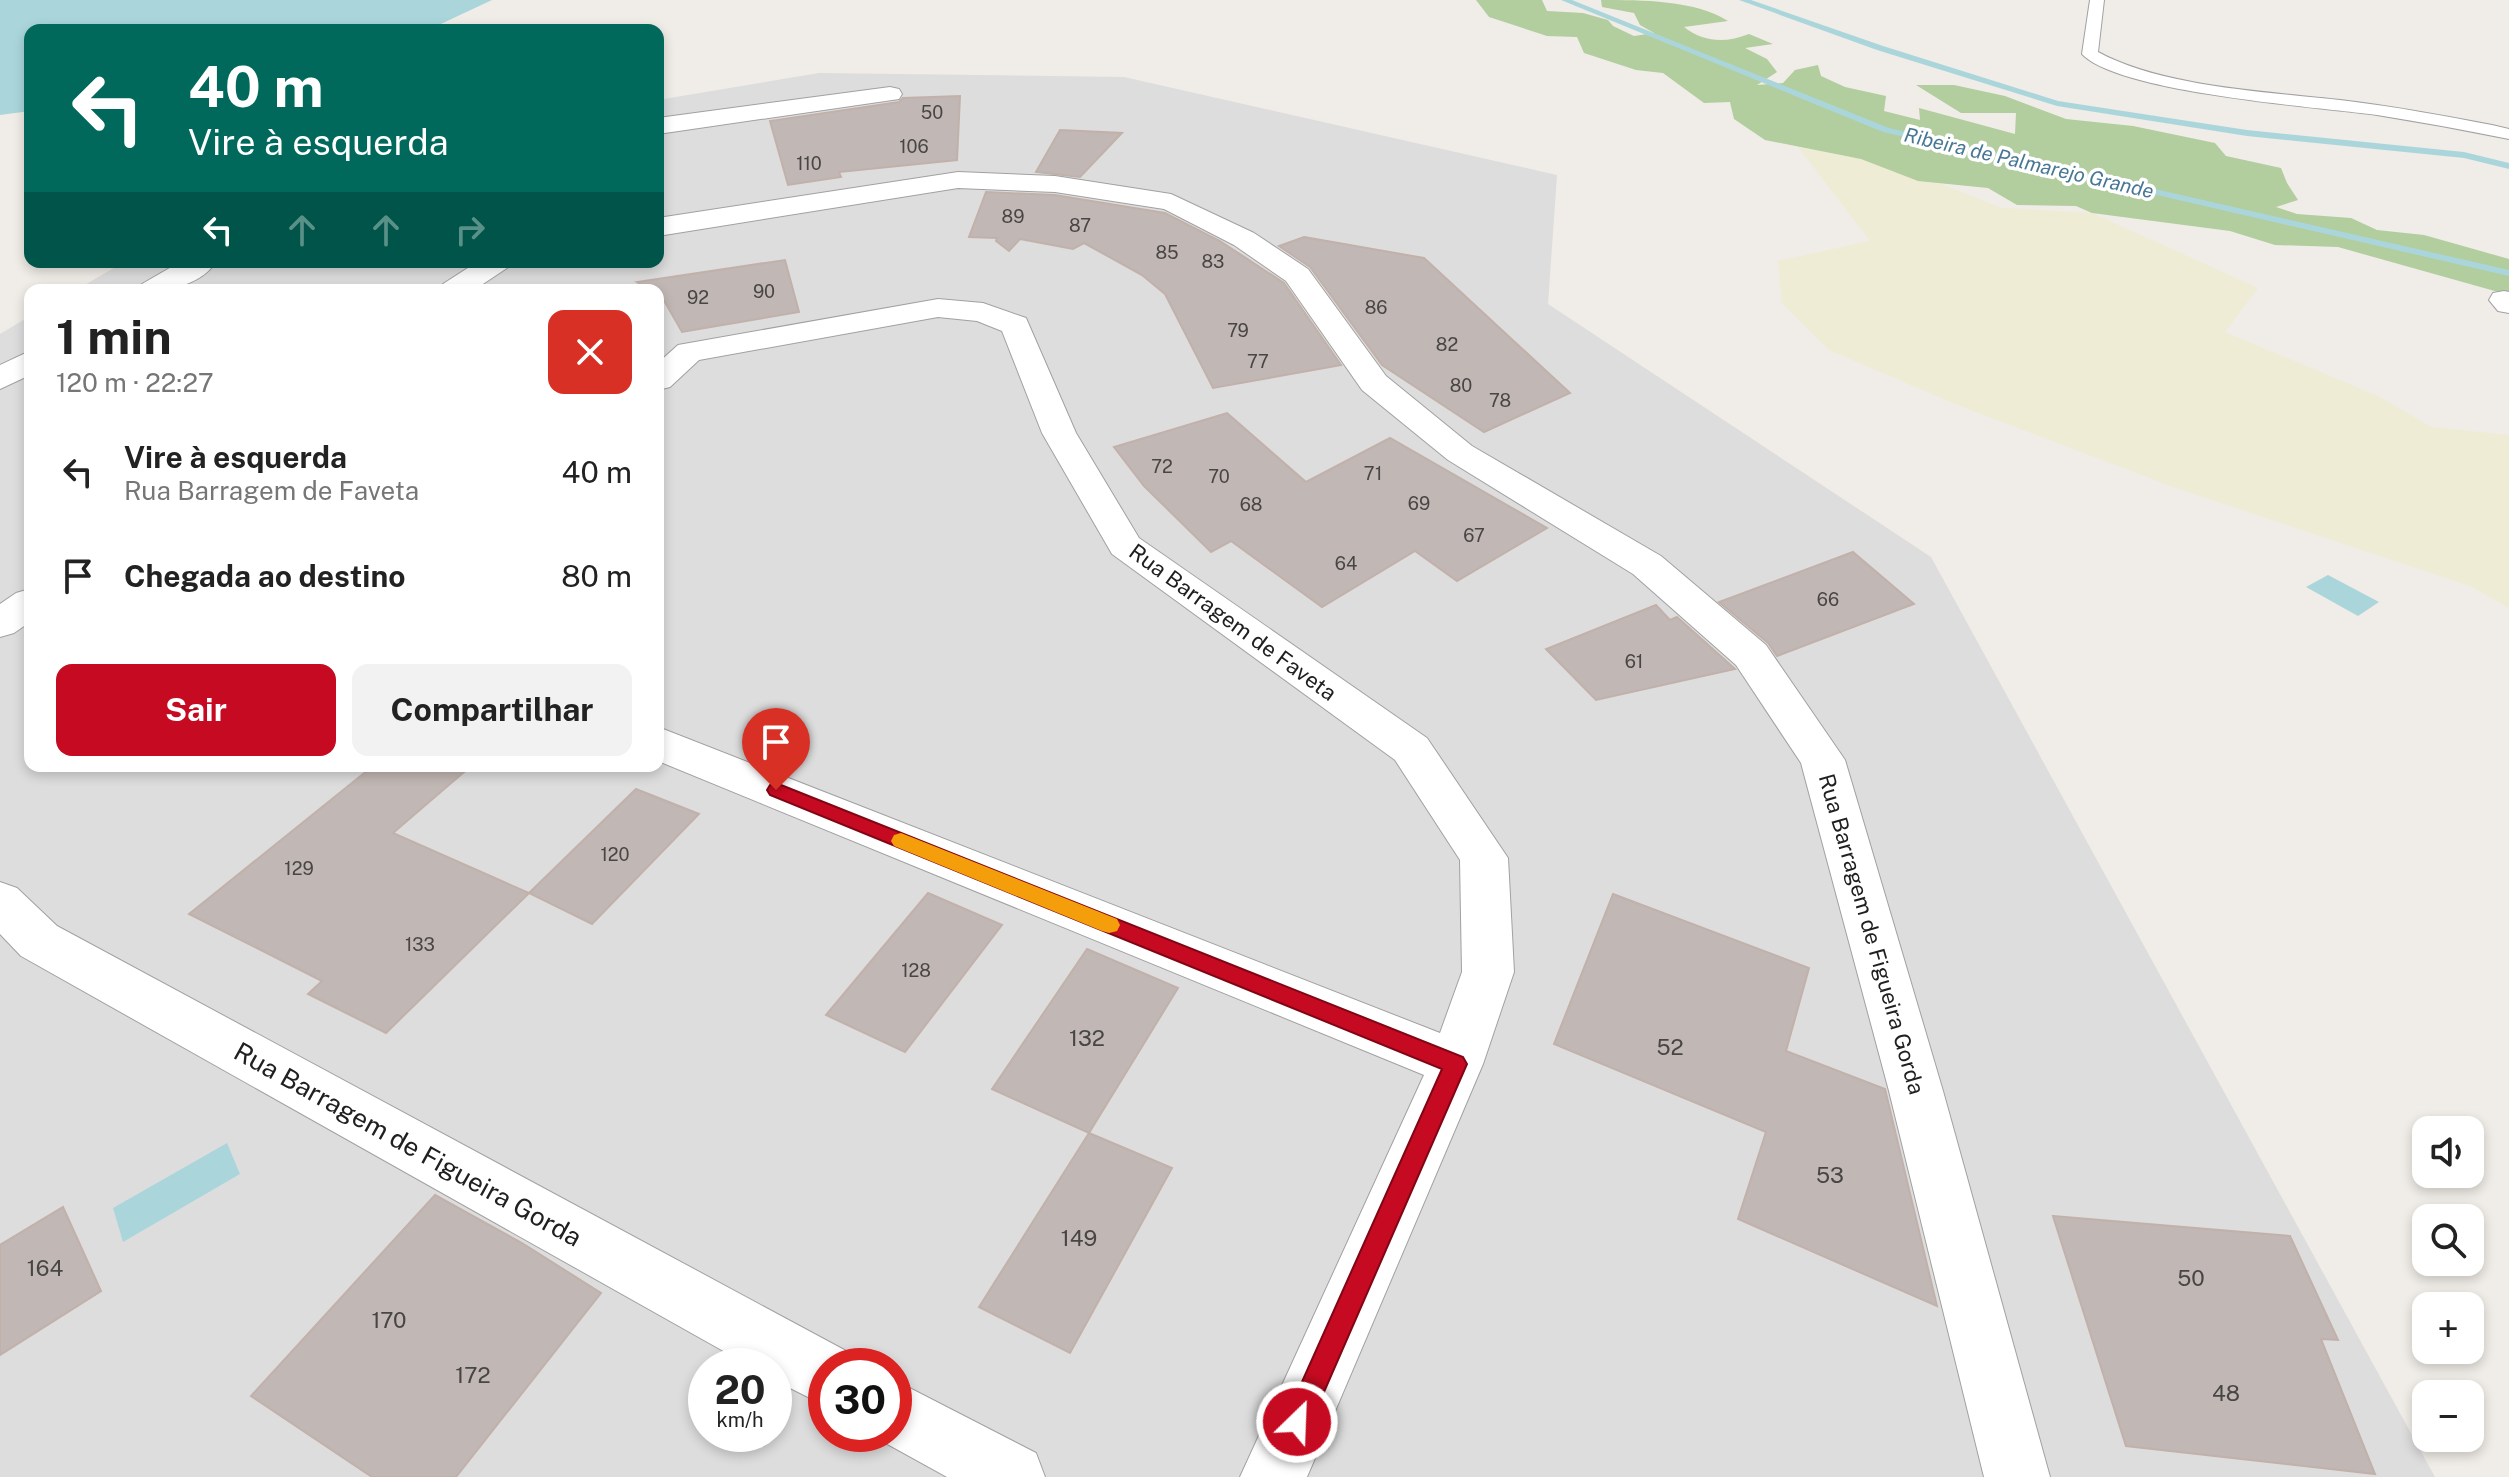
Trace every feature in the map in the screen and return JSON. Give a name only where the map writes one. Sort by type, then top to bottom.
[{"type":"street","points":[[664,125],[890,94]]},
{"type":"street","name":"Rua Barragem de Figueira Gorda","points":[[664,226],[958,180],[1055,184],[1171,202],[1244,239],[1297,275],[1374,383],[1460,453],[1647,565],[1751,655],[1823,760],[1916,1091],[2017,1477]]},
{"type":"street","points":[[163,284],[191,268]]},
{"type":"street","points":[[463,284],[488,268]]},
{"type":"street","name":"Rua Barragem de Faveta","points":[[664,375],[689,352],[938,308],[983,312],[1015,325],[1059,433],[1125,546],[1411,749],[1484,858],[1488,972],[1456,1064],[1273,1477]]},
{"type":"street","points":[[0,379],[24,365]]},
{"type":"street","points":[[0,624],[24,606]]},
{"type":"street","points":[[664,745],[1456,1064]]},
{"type":"street","name":"Rua Barragem de Figueira Gorda","points":[[0,902],[39,941],[808,1364]]},
{"type":"street","points":[[912,1422],[1012,1477]]},
{"type":"lane","points":[[2097,0],[2090,54],[2098,61],[2119,69],[2158,79],[2380,111],[2509,134]]},
{"type":"shaded area","points":[[819,73],[1124,77],[1557,175],[1548,304],[1931,557],[2412,1435],[2412,1452],[2421,1452],[2435,1477],[0,1477],[0,334],[24,320],[24,772],[664,772],[664,284],[86,284],[114,268],[664,268],[664,99]]},
{"type":"shaded area","points":[[1789,135],[1839,143],[2001,208],[2092,213],[2258,288],[2225,332],[2380,397],[2431,427],[2509,435],[2509,608],[2470,586],[2176,488],[1960,406],[1829,350],[1782,303],[1778,261],[1870,241]]},
{"type":"green space","points":[[1476,0],[1542,0],[1547,11],[1583,13],[1608,20],[1613,26],[1634,36],[1654,33],[1640,25],[1634,13],[1602,7],[1601,0],[1684,5],[1728,21],[1684,27],[1700,36],[1724,40],[1749,34],[1773,44],[1745,48],[1767,59],[1777,72],[1757,85],[1783,83],[1795,70],[1818,65],[1821,76],[1845,87],[1886,96],[1884,111],[1920,120],[1919,108],[2015,134],[2016,113],[1961,113],[1916,85],[1954,85],[2005,96],[2066,119],[2133,126],[2215,143],[2226,156],[2281,168],[2298,200],[2276,207],[2297,214],[2351,218],[2377,230],[2424,235],[2509,259],[2509,295],[2338,247],[2275,245],[2230,231],[2092,213],[2076,206],[2017,205],[1988,188],[1918,181],[1861,159],[1765,140],[1734,119],[1730,102],[1704,103],[1663,73],[1636,70],[1584,53],[1577,37],[1547,36],[1489,17]]},
{"type":"water","points":[[0,0],[492,0],[441,24],[24,24],[24,112],[0,115]]},
{"type":"water","points":[[2328,575],[2379,602],[2358,616],[2306,587]]},
{"type":"water","points":[[227,1143],[240,1174],[123,1242],[113,1208]]},
{"type":"building","points":[[960,96],[957,160],[839,172],[841,177],[788,185],[770,121],[899,102],[903,98]]},
{"type":"building","points":[[1060,130],[1122,133],[1080,177],[1036,172]]},
{"type":"building","points":[[986,192],[1055,195],[1165,213],[1220,241],[1284,283],[1341,365],[1213,388],[1165,294],[1142,275],[1084,243],[1073,249],[1020,239],[1009,251],[996,241],[997,238],[969,237]]},
{"type":"building","points":[[1304,237],[1424,258],[1570,393],[1484,432],[1382,365],[1310,267],[1279,246]]},
{"type":"building","points":[[785,260],[799,312],[682,332],[664,300],[664,284],[637,282]]},
{"type":"building","points":[[1227,413],[1306,482],[1390,438],[1547,528],[1457,581],[1415,551],[1322,607],[1231,541],[1211,552],[1144,486],[1114,447]]},
{"type":"building","points":[[1853,552],[1914,604],[1777,656],[1768,643],[1719,602]]},
{"type":"building","points":[[1656,605],[1670,620],[1677,617],[1735,669],[1596,700],[1546,649]]},
{"type":"building","points":[[366,772],[464,772],[393,833],[529,893],[386,1033],[308,994],[322,981],[189,914]]},
{"type":"building","points":[[636,789],[699,814],[592,924],[529,893]]},
{"type":"building","points":[[928,893],[1002,925],[905,1052],[826,1015]]},
{"type":"building","points":[[1613,894],[1809,968],[1786,1051],[1885,1089],[1937,1306],[1738,1219],[1766,1132],[1554,1044]]},
{"type":"building","points":[[1087,949],[1178,988],[1089,1133],[992,1089]]},
{"type":"building","points":[[1089,1133],[1172,1168],[1070,1353],[979,1307]]},
{"type":"building","points":[[435,1195],[522,1243],[601,1293],[456,1477],[372,1477],[251,1396]]},
{"type":"building","points":[[63,1207],[101,1291],[0,1355],[0,1245]]},
{"type":"building","points":[[2053,1216],[2290,1236],[2338,1340],[2321,1339],[2375,1474],[2126,1446]]},
{"type":"waterway","name":"Ribeira de Palmarejo Grande","points":[[1565,0],[1886,130],[2509,273]]},
{"type":"waterway","points":[[1743,0],[1880,48],[2057,103],[2247,133],[2464,155],[2509,166]]},
{"type":"slow traffic","points":[[901,841],[1109,925]]},
{"type":"route","points":[[776,790],[1456,1064],[1297,1422]]}]
